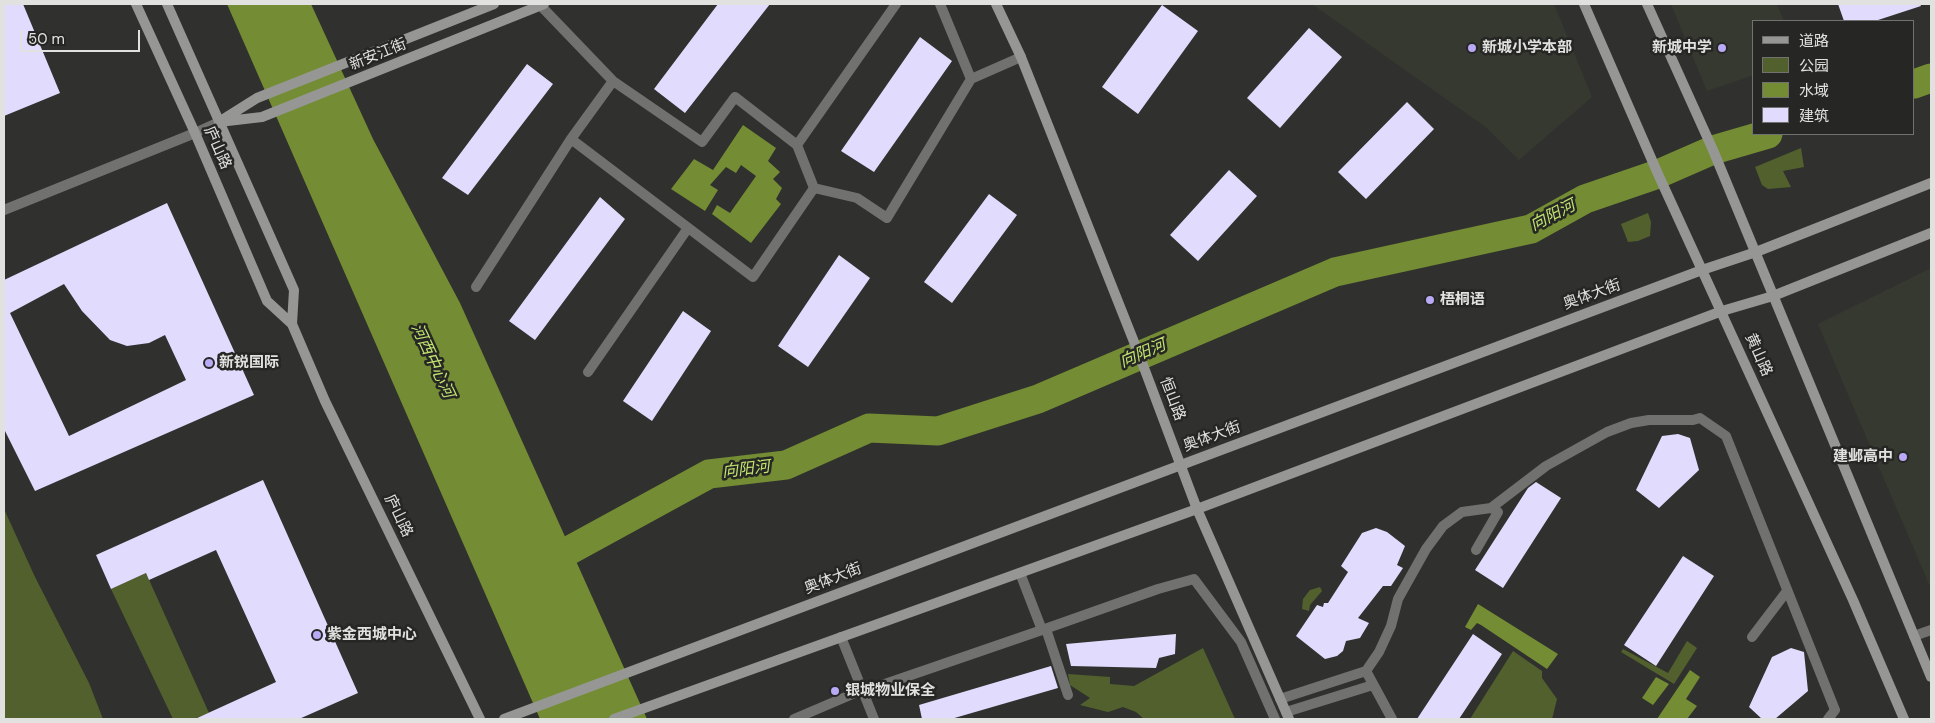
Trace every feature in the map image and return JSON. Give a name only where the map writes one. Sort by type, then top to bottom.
[{"type":"main road","name":"庐山路","points":[[136,4],[195,133],[267,301],[292,324],[325,401],[480,719]]},
{"type":"main road","name":"庐山路","points":[[167,4],[294,290],[292,324]]},
{"type":"main road","name":"新安江街","points":[[219,122],[257,98],[494,4]]},
{"type":"main road","name":"恒山路","points":[[996,4],[1021,56],[1197,508],[1288,716]]},
{"type":"main road","name":"黄山路","points":[[1584,4],[1702,270],[1853,600],[1904,719]]},
{"type":"main road","points":[[1647,4],[1713,150],[1931,677]]},
{"type":"main road","name":"新安江街","points":[[219,122],[262,117],[542,5]]},
{"type":"main road","name":"奥体大街","points":[[504,719],[1180,464],[1702,270],[1756,252],[1931,183]]},
{"type":"main road","points":[[614,719],[1197,508],[1722,311],[1773,296],[1931,233]]},
{"type":"street","points":[[797,145],[896,4]]},
{"type":"street","points":[[940,4],[971,79]]},
{"type":"street","points":[[542,5],[614,81],[702,142],[735,97],[797,145],[814,188]]},
{"type":"street","points":[[814,188],[857,198],[887,218],[971,79],[1021,56]]},
{"type":"street","points":[[476,287],[571,139],[614,81]]},
{"type":"street","name":"新安江街","points":[[4,210],[219,122]]},
{"type":"street","points":[[571,139],[753,277],[814,188]]},
{"type":"street","points":[[588,372],[688,228]]},
{"type":"street","points":[[1280,699],[1366,671],[1379,652],[1391,626],[1398,599],[1410,575],[1443,526],[1462,512],[1491,508],[1546,466],[1607,432],[1631,423],[1649,420],[1693,420],[1700,418],[1726,436],[1835,710],[1828,719]]},
{"type":"street","points":[[1476,550],[1498,512],[1491,508]]},
{"type":"street","points":[[1020,573],[1044,629],[1068,695]]},
{"type":"street","points":[[794,719],[862,690],[1158,589],[1194,579],[1241,642],[1275,719]]},
{"type":"street","points":[[1752,637],[1787,591]]},
{"type":"street","points":[[1914,636],[1931,630]]},
{"type":"street","points":[[841,637],[874,719]]},
{"type":"street","points":[[1366,671],[1392,719]]},
{"type":"street","points":[[1288,716],[1373,686]]},
{"type":"shaded area","name":"新城小学本部","points":[[1312,4],[1554,4],[1592,97],[1519,160],[1487,128]]},
{"type":"shaded area","name":"新城中学","points":[[1671,4],[1777,4],[1784,20],[1752,20],[1752,76],[1707,91]]},
{"type":"shaded area","name":"建邺高中","points":[[1931,268],[1931,589],[1818,324]]},
{"type":"green space","points":[[1801,148],[1804,167],[1783,171],[1791,187],[1768,189],[1762,185],[1755,167]]},
{"type":"green space","points":[[1648,213],[1651,222],[1650,236],[1638,241],[1628,242],[1621,224]]},
{"type":"green space","points":[[4,509],[35,577],[89,683],[103,719],[4,719]]},
{"type":"green space","points":[[146,573],[209,713],[194,719],[173,719],[111,589]]},
{"type":"green space","points":[[1320,587],[1322,591],[1310,605],[1309,611],[1302,609],[1303,599],[1310,590]]},
{"type":"green space","points":[[1687,641],[1697,648],[1674,684],[1621,652],[1623,649],[1668,673]]},
{"type":"green space","points":[[1203,648],[1235,719],[1144,719],[1136,712],[1123,707],[1108,712],[1080,705],[1090,698],[1070,685],[1068,674],[1110,677],[1110,684],[1134,686]]},
{"type":"green space","points":[[1513,651],[1542,671],[1542,678],[1557,699],[1552,719],[1470,719]]},
{"type":"water","name":"河西中心河","points":[[227,4],[311,4],[373,139],[460,303],[647,719],[540,719]]},
{"type":"water","points":[[743,125],[776,148],[768,161],[780,172],[773,179],[782,188],[776,199],[781,204],[751,243],[712,214],[717,205],[730,213],[756,176],[741,165],[736,173],[726,167],[710,185],[718,190],[705,211],[671,189],[694,159],[713,170]]},
{"type":"water","points":[[1478,604],[1558,654],[1547,669],[1481,625],[1477,623],[1471,630],[1465,627]]},
{"type":"water","points":[[1690,670],[1700,677],[1686,699],[1697,706],[1687,719],[1657,719]]},
{"type":"water","points":[[1656,677],[1669,684],[1653,705],[1642,698]]},
{"type":"building","points":[[4,4],[23,4],[60,93],[4,116]]},
{"type":"building","points":[[718,4],[770,4],[685,113],[654,89]]},
{"type":"building","points":[[1838,4],[1920,4],[1921,6],[1878,20],[1844,20]]},
{"type":"building","points":[[1162,5],[1198,31],[1138,114],[1102,87]]},
{"type":"building","points":[[1309,28],[1342,57],[1280,128],[1247,98]]},
{"type":"building","points":[[920,37],[952,61],[874,172],[841,151]]},
{"type":"building","points":[[527,64],[553,84],[468,195],[442,178]]},
{"type":"building","points":[[1407,102],[1434,129],[1366,199],[1338,172]]},
{"type":"building","points":[[1229,170],[1257,196],[1198,261],[1170,235]]},
{"type":"building","points":[[989,194],[1017,215],[952,303],[924,282]]},
{"type":"building","points":[[600,197],[625,219],[535,340],[509,321]]},
{"type":"building","name":"新锐国际","points":[[167,203],[254,395],[35,491],[4,429],[4,280]],"holes":[[[64,284],[82,311],[110,340],[127,346],[149,343],[165,335],[186,380],[69,436],[10,313]]]},
{"type":"building","points":[[839,255],[870,278],[808,367],[778,346]]},
{"type":"building","points":[[683,311],[711,331],[652,421],[623,401]]},
{"type":"building","points":[[1678,434],[1690,438],[1699,470],[1659,508],[1636,490],[1662,436]]},
{"type":"building","name":"紫金西城中心","points":[[263,480],[358,693],[299,719],[195,719],[276,682],[216,550],[149,580],[146,573],[111,589],[96,555]]},
{"type":"building","points":[[1536,482],[1561,498],[1503,588],[1475,570],[1528,488]]},
{"type":"building","points":[[1376,528],[1387,532],[1405,546],[1397,565],[1403,568],[1391,586],[1383,586],[1358,618],[1369,623],[1360,638],[1346,641],[1343,651],[1337,656],[1325,659],[1296,636],[1317,605],[1323,607],[1324,603],[1328,603],[1348,572],[1341,566],[1362,533]]},
{"type":"building","points":[[1683,556],[1714,576],[1656,666],[1624,645]]},
{"type":"building","points":[[1176,634],[1175,654],[1159,658],[1156,668],[1071,666],[1066,644]]},
{"type":"building","points":[[1473,634],[1502,654],[1459,719],[1417,719]]},
{"type":"building","points":[[1791,648],[1804,652],[1808,691],[1775,719],[1762,719],[1749,707],[1772,657]]},
{"type":"building","points":[[1051,666],[1058,688],[951,719],[922,719],[919,705]]},
{"type":"waterway","name":"向阳河","points":[[1915,84],[1931,78]]},
{"type":"waterway","name":"向阳河","points":[[537,568],[709,474],[786,465],[869,428],[938,431],[1038,399],[1335,272],[1531,229],[1585,199],[1658,174],[1713,150],[1765,135]]},
{"type":"place","name":"新城小学本部","points":[[1472,48]]},
{"type":"place","name":"新城中学","points":[[1722,48]]},
{"type":"place","name":"梧桐语","points":[[1430,300]]},
{"type":"place","name":"新锐国际","points":[[209,363]]},
{"type":"place","name":"建邺高中","points":[[1903,457]]},
{"type":"place","name":"紫金西城中心","points":[[317,635]]},
{"type":"place","name":"银城物业保全","points":[[835,691]]}]
